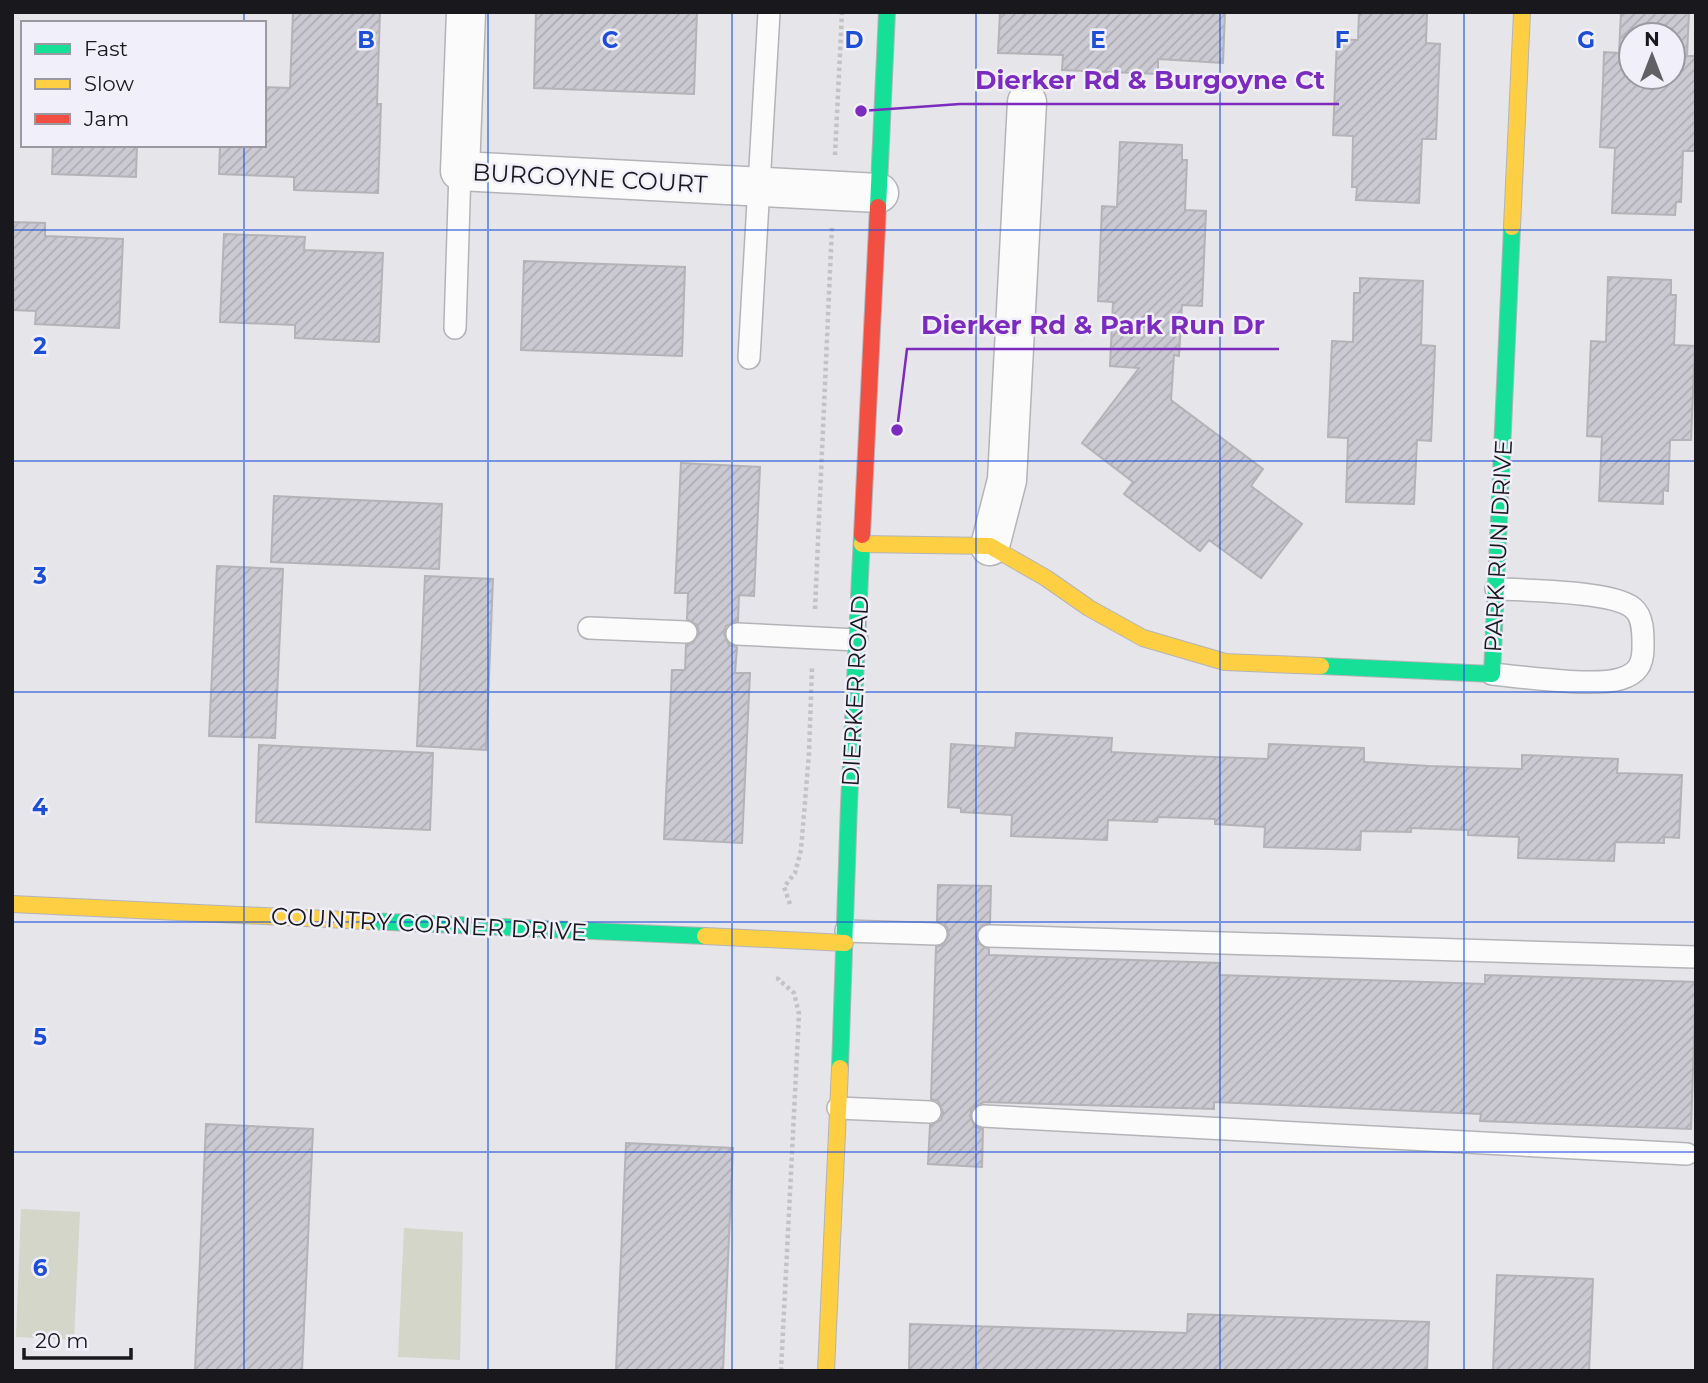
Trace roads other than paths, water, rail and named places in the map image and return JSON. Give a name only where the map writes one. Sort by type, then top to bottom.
[{"type":"street","name":"BURGOYNE COURT","points":[[466,12],[460,171],[879,193]]},
{"type":"street","name":"DIERKER ROAD","points":[[826,1371],[887,12]]},
{"type":"street","name":"PARK RUN DRIVE","points":[[990,545],[1046,578],[1089,608],[1143,638],[1203,657],[1225,662],[1492,674],[1522,12]]},
{"type":"street","points":[[862,544],[990,545],[1007,480],[1027,102]]},
{"type":"street","name":"COUNTRY CORNER DRIVE","points":[[12,904],[789,940],[846,937]]},
{"type":"lane","points":[[749,358],[769,12]]},
{"type":"lane","points":[[455,328],[460,171]]},
{"type":"lane","points":[[1492,674],[1587,681],[1617,680],[1634,674],[1643,660],[1640,618],[1632,607],[1609,599],[1535,590],[1496,589]]},
{"type":"lane","points":[[589,628],[686,632]]},
{"type":"lane","points":[[737,634],[857,640]]},
{"type":"lane","points":[[846,937],[936,934]]},
{"type":"lane","points":[[989,936],[1695,957]]},
{"type":"lane","points":[[838,1108],[930,1112]]},
{"type":"lane","points":[[983,1116],[1687,1154]]},
{"type":"place","name":"Dierker Rd & Burgoyne Ct","points":[[861,111]]},
{"type":"place","name":"Dierker Rd & Park Run Dr","points":[[897,430]]}]
